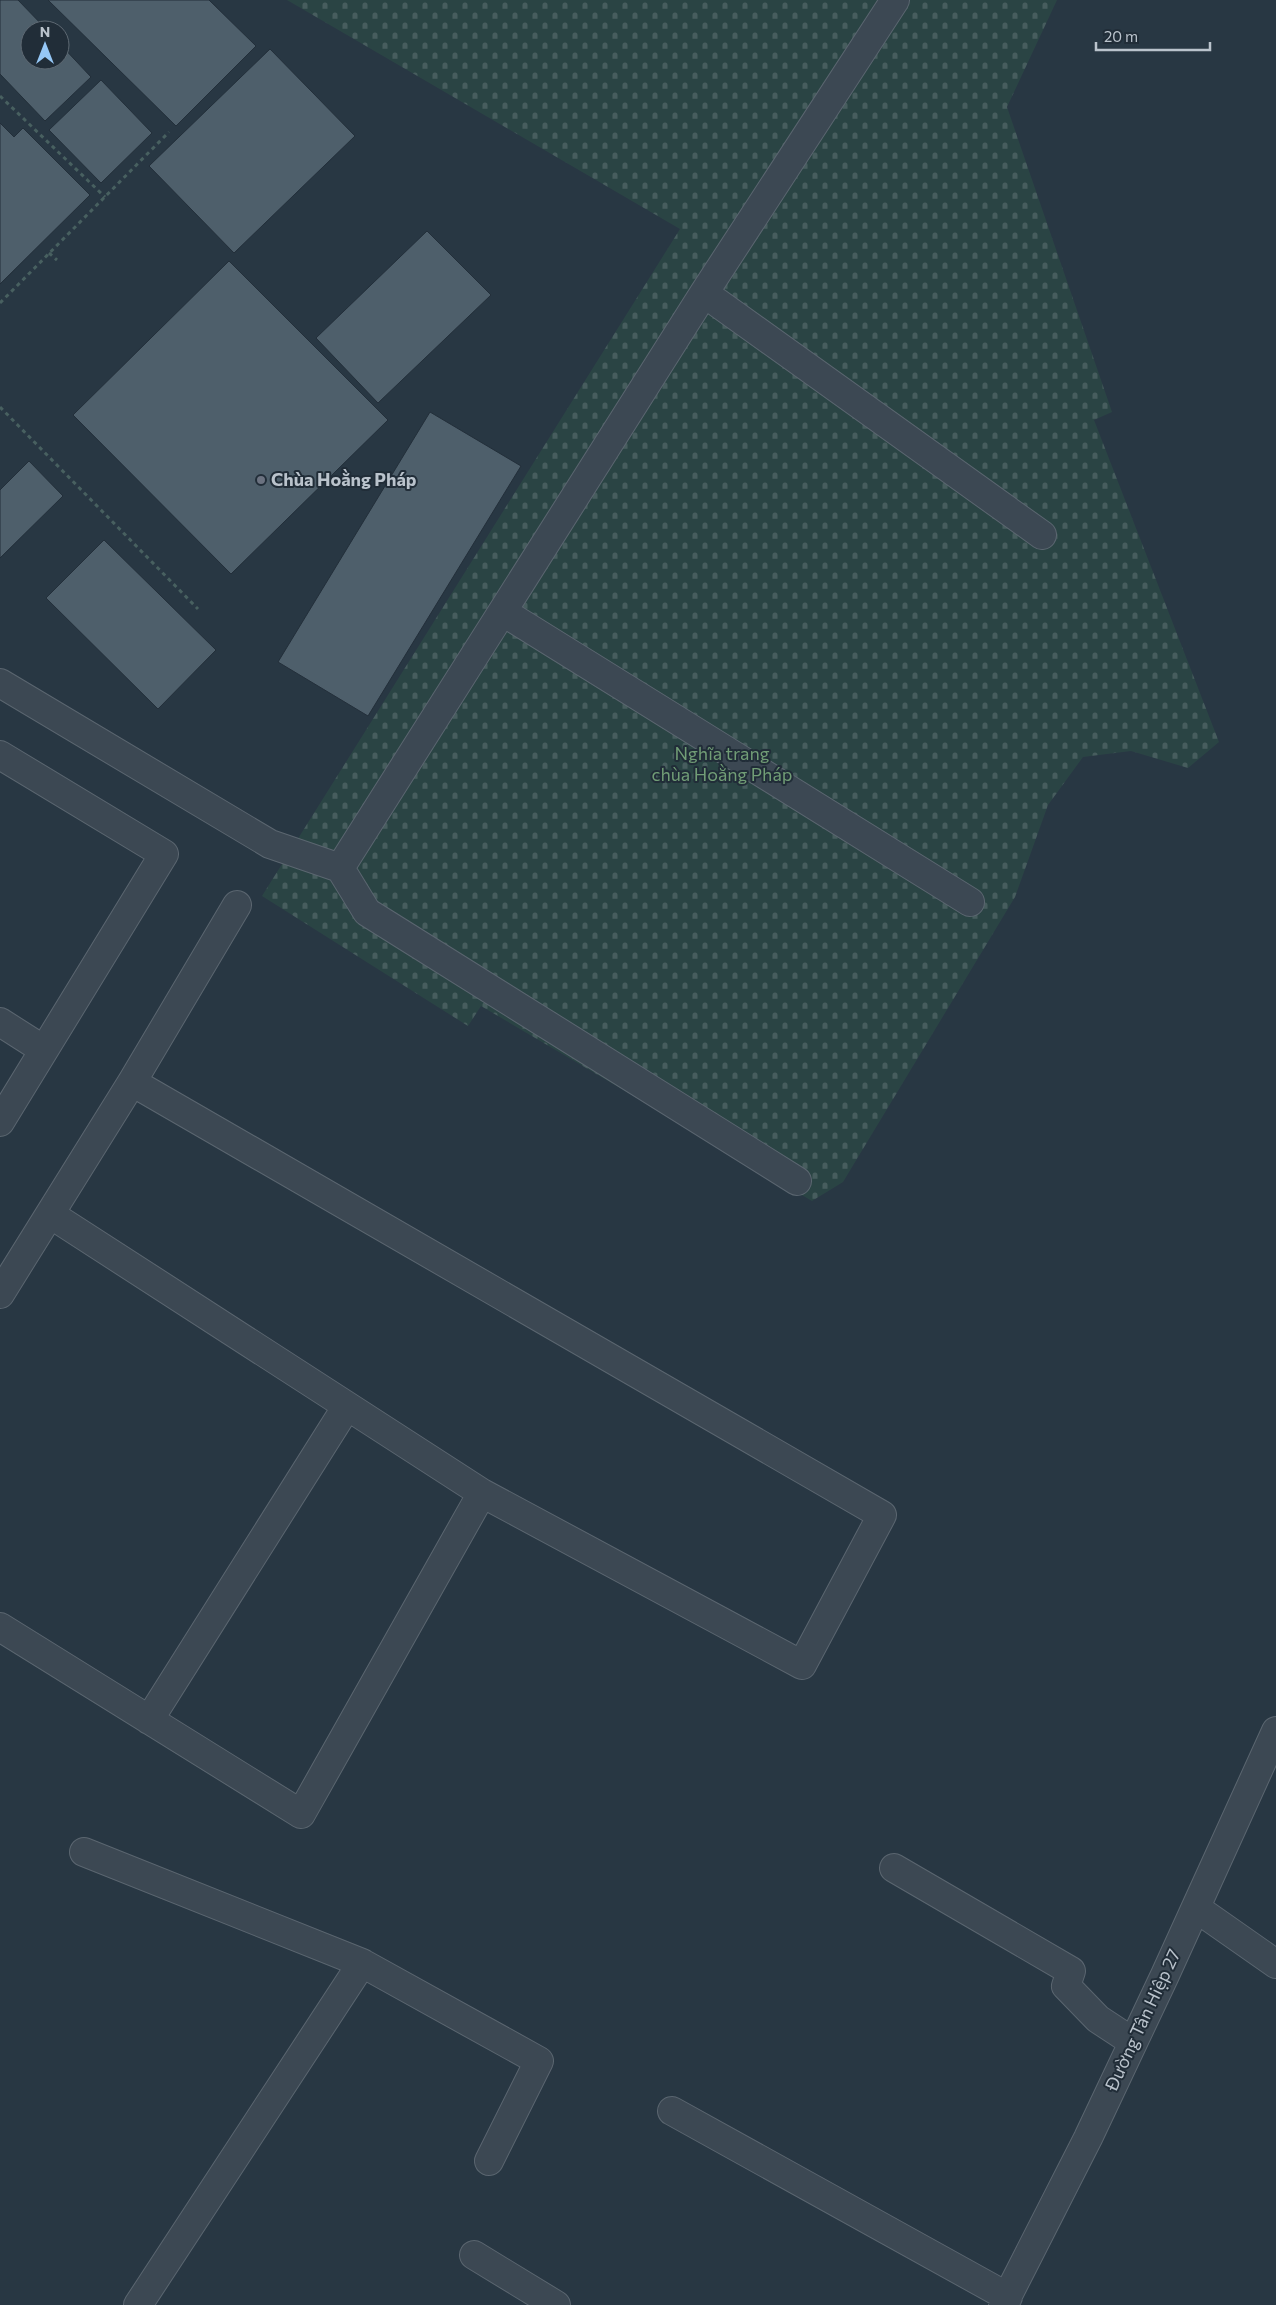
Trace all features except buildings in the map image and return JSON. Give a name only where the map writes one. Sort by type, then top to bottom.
[{"type":"street","points":[[340,868],[704,293],[894,0]]},
{"type":"street","points":[[704,293],[1042,535]]},
{"type":"street","points":[[502,612],[970,902]]},
{"type":"street","points":[[0,684],[270,844],[340,868],[367,912],[797,1181]]},
{"type":"street","points":[[0,755],[164,854],[0,1122]]},
{"type":"street","points":[[0,1294],[132,1082],[237,905]]},
{"type":"street","points":[[0,1022],[44,1050]]},
{"type":"street","points":[[50,1214],[482,1493],[802,1665],[882,1515],[132,1082]]},
{"type":"street","points":[[149,1720],[347,1406]]},
{"type":"street","points":[[0,1627],[301,1814],[482,1493]]},
{"type":"street","name":"Đường Tân Hiệp 27","points":[[1006,2301],[1133,2042],[1276,1731]]},
{"type":"street","points":[[84,1852],[362,1963],[538,2062],[490,2161]]},
{"type":"street","points":[[894,1868],[1071,1971],[1066,1986],[1098,2019],[1133,2042]]},
{"type":"street","points":[[1196,1908],[1276,1964]]},
{"type":"street","points":[[138,2305],[362,1963]]},
{"type":"street","points":[[672,2111],[1006,2301]]},
{"type":"street","points":[[474,2255],[556,2305]]},
{"type":"path","points":[[0,96],[105,197]]},
{"type":"path","points":[[0,303],[169,132]]},
{"type":"path","points":[[49,253],[57,260]]},
{"type":"path","points":[[0,407],[198,609]]},
{"type":"green space","name":"Nghĩa trang chùa Hoằng Pháp","points":[[287,0],[1057,0],[1007,107],[1112,412],[1094,420],[1219,742],[1188,768],[1131,751],[1083,757],[1048,805],[1015,897],[843,1182],[812,1201],[481,1006],[468,1026],[262,896],[680,229]]},
{"type":"place","name":"Chùa Hoằng Pháp","points":[[261,480]]}]
